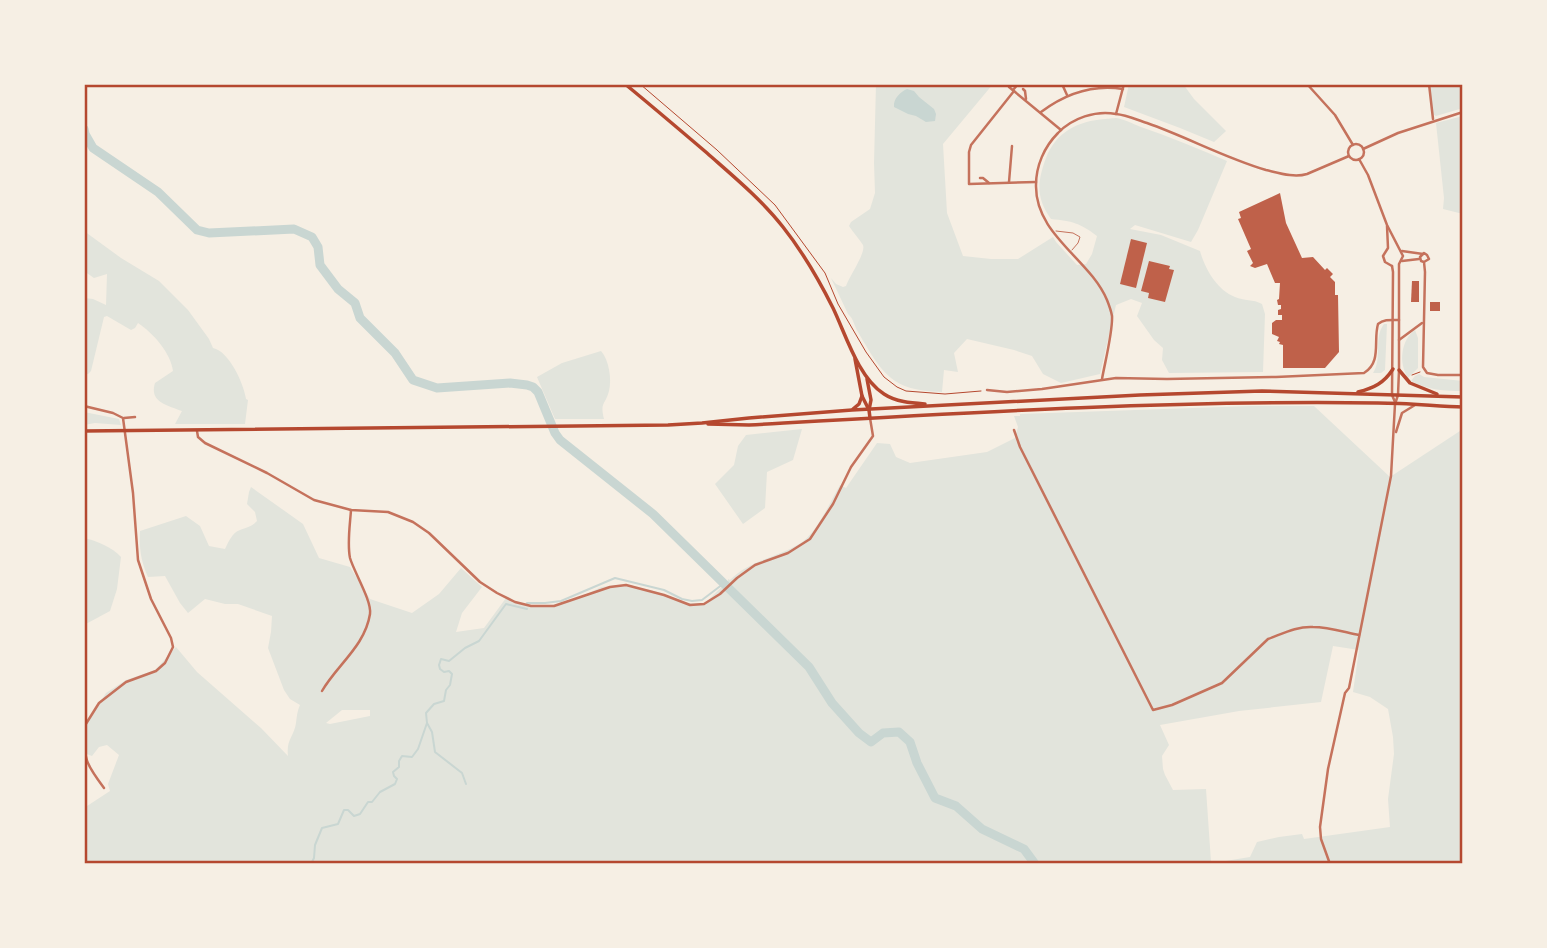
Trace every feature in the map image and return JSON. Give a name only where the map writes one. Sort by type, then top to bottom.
[{"type":"main road","points":[[625,84],[723,167],[783,226],[822,286],[854,356],[879,390],[893,399],[938,405]]},
{"type":"main road","points":[[854,356],[862,397],[869,410]]},
{"type":"main road","points":[[1353,393],[1381,384],[1393,369]]},
{"type":"main road","points":[[1399,370],[1410,383],[1442,396]]},
{"type":"main road","points":[[865,373],[871,400],[870,418]]},
{"type":"main road","points":[[84,432],[702,423],[938,405],[1250,392],[1463,397]]},
{"type":"main road","points":[[852,410],[862,397]]},
{"type":"main road","points":[[702,423],[748,425],[1135,405],[1251,403],[1463,407]]},
{"type":"street","points":[[1018,84],[973,141],[970,149],[970,184],[1036,182]]},
{"type":"street","points":[[1062,84],[1068,95]]},
{"type":"street","points":[[1116,114],[1124,84]]},
{"type":"street","points":[[1307,84],[1335,115],[1353,145]]},
{"type":"street","points":[[1429,84],[1433,120]]},
{"type":"street","points":[[1041,112],[1068,95],[1100,86],[1123,89]]},
{"type":"street","points":[[1012,89],[1061,130]]},
{"type":"street","points":[[1023,89],[1026,100]]},
{"type":"street","points":[[1363,149],[1433,120],[1463,112]]},
{"type":"street","points":[[1102,379],[1111,312],[1098,283],[1052,231],[1037,200],[1037,171],[1049,144],[1061,130],[1069,123],[1091,115],[1116,114],[1247,163],[1300,176],[1349,156]]},
{"type":"street","points":[[1353,145],[1363,149]]},
{"type":"street","points":[[1349,156],[1349,148],[1353,145]]},
{"type":"street","points":[[1009,182],[1012,146]]},
{"type":"street","points":[[1349,156],[1354,160],[1359,159],[1363,156],[1363,149]]},
{"type":"street","points":[[1359,159],[1403,256],[1399,370],[1395,395]]},
{"type":"street","points":[[981,178],[989,183]]},
{"type":"street","points":[[1387,225],[1388,248],[1384,253],[1387,264],[1392,266],[1420,259],[1424,262]]},
{"type":"street","points":[[1388,248],[1426,254],[1429,257],[1424,262],[1424,370],[1438,375],[1463,375]]},
{"type":"street","points":[[1420,259],[1423,254]]},
{"type":"street","points":[[1330,864],[1321,839],[1320,827],[1328,769],[1345,693],[1349,688],[1391,476],[1395,404],[1392,266]]},
{"type":"street","points":[[987,390],[1007,392],[1042,389],[1102,379],[1364,373],[1374,363],[1378,324],[1382,321],[1399,320]]},
{"type":"street","points":[[1399,340],[1423,323]]},
{"type":"street","points":[[1394,438],[1399,417],[1415,405]]},
{"type":"street","points":[[84,406],[123,418],[135,417]]},
{"type":"street","points":[[104,788],[86,761],[85,726],[99,703],[126,682],[156,671],[165,663],[173,647],[148,591],[138,560],[123,418]]},
{"type":"street","points":[[197,430],[198,437],[205,443],[320,502],[351,510],[388,512],[412,522],[429,533],[486,586],[509,600],[526,606],[549,607],[610,587],[626,585],[664,595],[690,606],[704,604],[755,565],[788,553],[810,539],[833,504],[851,467],[873,436],[870,418]]},
{"type":"street","points":[[1014,430],[1020,447],[1153,710],[1172,705],[1222,682],[1268,639],[1298,628],[1314,626],[1359,635]]},
{"type":"street","points":[[322,691],[355,649],[370,614],[350,556],[351,510]]},
{"type":"lane","points":[[1052,231],[1077,235],[1080,240],[1070,251]]},
{"type":"path","points":[[829,282],[838,304],[866,352],[884,377],[897,387],[927,394],[987,390]]},
{"type":"shaded area","points":[[876,84],[993,84],[943,144],[947,213],[963,256],[1018,259],[1053,237],[1077,265],[1086,264],[1097,236],[1076,223],[1051,219],[1039,190],[1050,149],[1062,135],[1077,125],[1115,118],[1227,161],[1191,242],[1135,225],[1130,229],[1161,235],[1200,251],[1217,284],[1235,297],[1262,304],[1265,314],[1263,372],[1169,373],[1162,360],[1163,348],[1137,316],[1142,303],[1131,299],[1116,305],[1100,374],[1061,383],[1043,374],[1032,356],[967,339],[954,353],[958,372],[944,370],[942,392],[911,388],[890,377],[866,346],[831,278],[836,284],[846,286],[863,249],[849,226],[870,209],[875,193]]},
{"type":"shaded area","points":[[1129,84],[1183,84],[1226,131],[1214,142],[1124,107]]},
{"type":"shaded area","points":[[1429,84],[1463,84],[1463,108],[1436,116],[1433,114]]},
{"type":"shaded area","points":[[907,89],[914,91],[934,109],[935,121],[926,122],[894,107],[898,96]]},
{"type":"shaded area","points":[[1463,116],[1463,214],[1443,209],[1436,123]]},
{"type":"shaded area","points":[[84,231],[159,281],[188,310],[213,348],[225,355],[239,377],[248,400],[245,424],[175,424],[182,411],[157,399],[154,389],[155,383],[173,371],[172,364],[160,344],[138,323],[131,330],[107,316],[104,317],[91,371],[84,375],[84,298],[106,305],[107,274],[94,278],[84,271]]},
{"type":"shaded area","points":[[1384,324],[1387,324],[1385,370],[1373,373],[1379,335]]},
{"type":"shaded area","points":[[1415,330],[1418,338],[1418,368],[1408,378],[1403,366],[1402,352],[1410,334]]},
{"type":"shaded area","points":[[601,351],[608,364],[610,381],[603,406],[604,419],[555,419],[537,377],[562,363]]},
{"type":"shaded area","points":[[1419,374],[1424,377],[1463,381],[1463,391],[1436,389],[1411,381]]},
{"type":"shaded area","points":[[1314,406],[1390,477],[1463,429],[1463,864],[84,864],[84,808],[110,791],[108,784],[119,755],[107,745],[99,747],[92,756],[84,753],[84,728],[106,693],[126,680],[155,670],[176,647],[197,672],[261,728],[288,756],[288,746],[300,705],[290,699],[284,690],[268,648],[272,616],[238,604],[205,599],[188,613],[165,576],[148,577],[141,555],[140,531],[186,516],[200,526],[209,546],[225,549],[235,533],[257,521],[255,512],[247,504],[251,487],[303,524],[319,558],[350,567],[370,599],[412,613],[439,594],[461,568],[482,587],[462,613],[456,632],[484,628],[506,598],[523,605],[549,606],[583,596],[601,587],[617,585],[651,590],[689,603],[705,603],[728,579],[805,540],[817,526],[840,485],[846,488],[877,443],[890,444],[896,457],[910,463],[987,452],[1015,438],[1018,427],[1014,416]],"holes":[[[1333,646],[1359,650],[1353,692],[1370,697],[1388,709],[1394,754],[1388,799],[1390,827],[1304,839],[1302,834],[1279,837],[1257,842],[1250,857],[1211,862],[1206,789],[1173,790],[1163,769],[1162,756],[1169,745],[1160,725],[1239,711],[1321,702]],[[342,710],[370,710],[370,716],[326,723]]]},
{"type":"shaded area","points":[[84,412],[119,419],[121,425],[84,425]]},
{"type":"shaded area","points":[[802,429],[793,460],[767,472],[765,508],[743,524],[715,484],[734,465],[738,446],[746,435]]},
{"type":"shaded area","points":[[84,538],[104,545],[121,557],[117,589],[110,611],[84,625]]},
{"type":"building","points":[[1280,193],[1286,223],[1302,258],[1313,257],[1325,270],[1327,268],[1333,274],[1330,277],[1335,282],[1335,295],[1338,295],[1339,352],[1325,368],[1283,368],[1283,345],[1277,341],[1279,337],[1272,334],[1272,323],[1282,320],[1282,315],[1278,315],[1281,305],[1278,305],[1277,300],[1280,283],[1275,283],[1267,264],[1255,268],[1250,266],[1253,263],[1247,251],[1251,249],[1238,219],[1241,218],[1239,212]]},
{"type":"building","points":[[1131,239],[1147,243],[1136,288],[1120,284]]},
{"type":"building","points":[[1149,261],[1170,266],[1169,269],[1174,270],[1165,302],[1148,298],[1149,293],[1141,291]]},
{"type":"building","points":[[1412,281],[1419,281],[1419,302],[1411,302]]},
{"type":"building","points":[[1430,302],[1440,302],[1440,311],[1430,311]]},
{"type":"waterway","points":[[84,129],[93,148],[158,192],[197,230],[209,233],[294,229],[312,237],[318,247],[320,265],[338,289],[355,303],[360,318],[395,353],[413,380],[437,388],[510,383],[533,387],[538,392],[560,440],[653,514],[809,667],[832,703],[859,733],[871,742],[883,733],[899,732],[910,742],[917,763],[935,798],[956,806],[982,829],[1024,849],[1035,864]]},
{"type":"waterway","points":[[527,603],[561,601],[615,578],[664,590],[692,601],[702,600],[723,584]]},
{"type":"waterway","points":[[311,864],[322,828],[338,824],[344,810],[354,816],[360,814],[368,802],[372,802],[380,792],[395,784],[397,779],[393,772],[399,767],[402,756],[412,757],[418,749],[427,723],[426,713],[434,704],[444,701],[450,685],[452,674],[440,669],[441,659],[449,661],[479,641],[506,604],[527,609]]},
{"type":"waterway","points":[[427,723],[432,732],[435,752],[462,773],[466,784]]}]
